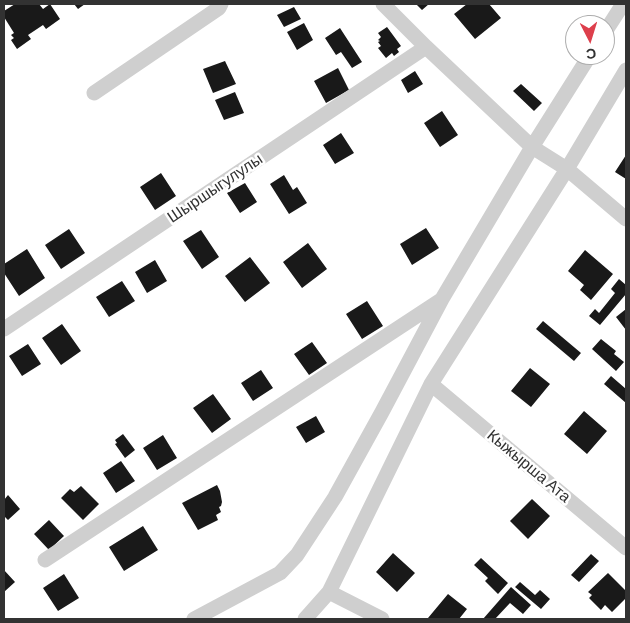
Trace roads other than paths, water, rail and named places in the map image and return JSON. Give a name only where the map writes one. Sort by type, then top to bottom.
[{"type":"street","points":[[94,93],[219,8],[221,4]]},
{"type":"street","points":[[383,4],[532,147],[567,169],[626,219]]},
{"type":"street","points":[[615,16],[623,4]]},
{"type":"street","name":"Шыршыгулулы","points":[[4,329],[426,47]]},
{"type":"street","points":[[194,619],[280,573],[297,555],[335,497],[442,299],[532,147],[584,65]]},
{"type":"street","points":[[305,619],[329,592],[431,384],[567,169],[626,70]]},
{"type":"street","points":[[45,560],[442,299]]},
{"type":"street","name":"Кыжырша Ата","points":[[431,384],[626,548]]},
{"type":"street","points":[[329,592],[382,619]]}]
